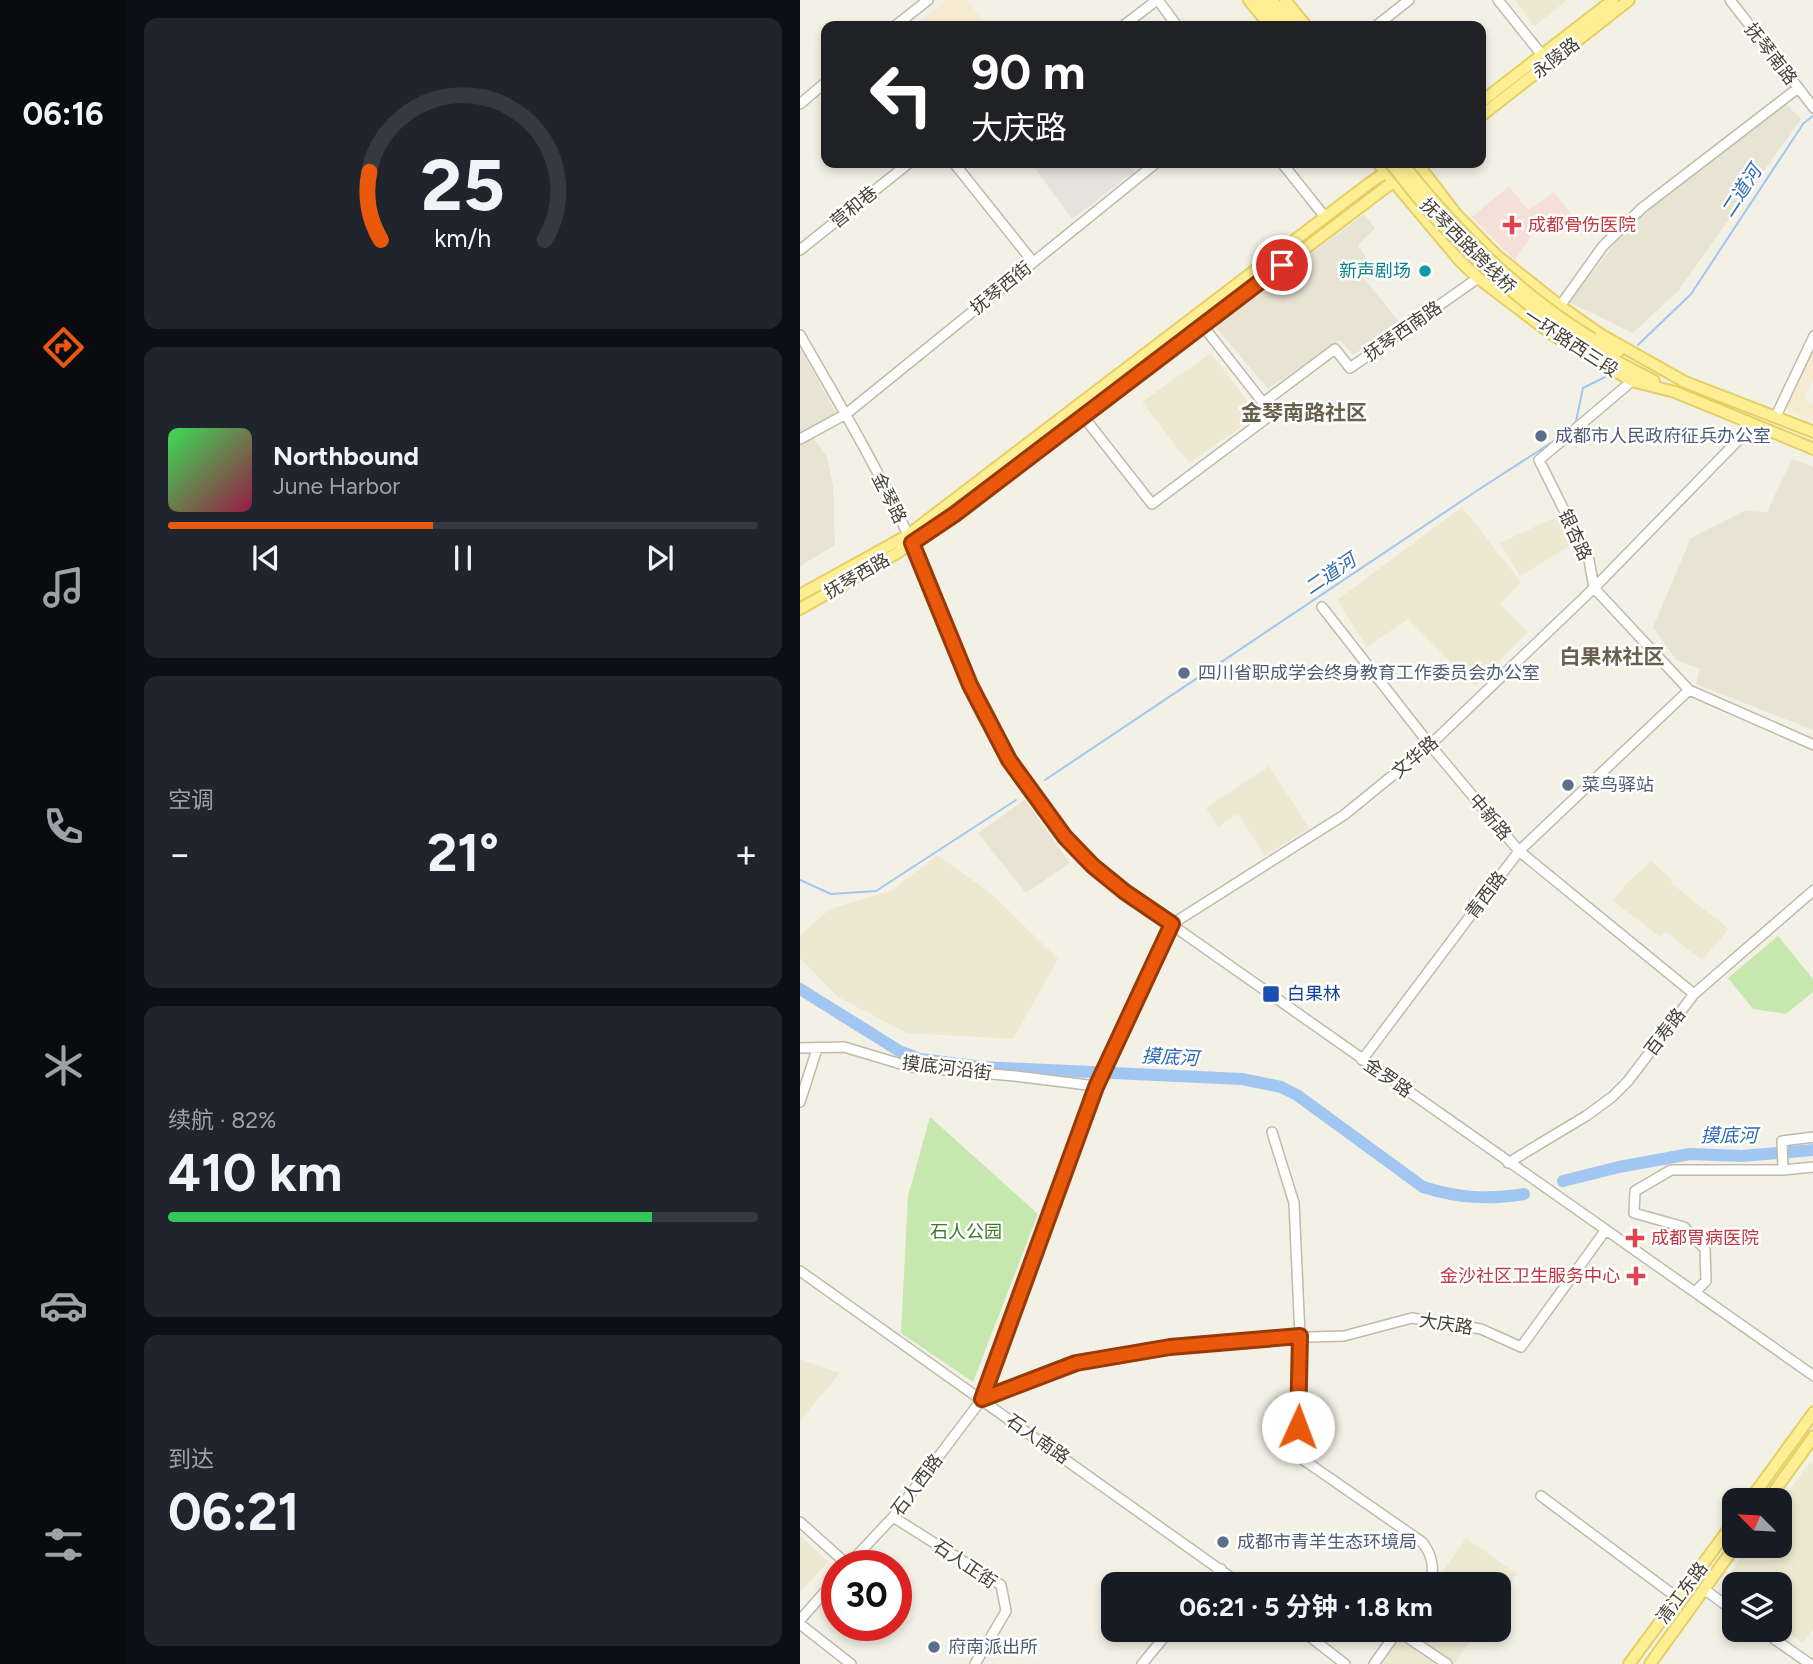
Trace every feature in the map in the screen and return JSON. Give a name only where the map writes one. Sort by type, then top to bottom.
[{"type":"main road","points":[[1249,0],[1266,21]]},
{"type":"main road","points":[[1260,0],[1277,21]]},
{"type":"main road","points":[[1272,0],[1289,21]]},
{"type":"main road","points":[[1285,0],[1302,21]]},
{"type":"main road","name":"永陵路","points":[[1486,98],[1613,0]]},
{"type":"main road","name":"永陵路","points":[[1486,112],[1630,0]]},
{"type":"main road","name":"抚琴西路跨线桥","points":[[1404,168],[1455,226],[1496,266],[1590,342]]},
{"type":"main road","name":"一环路西三段","points":[[1422,168],[1456,214],[1488,247],[1560,306],[1600,334],[1685,382],[1813,432]]},
{"type":"main road","name":"一环路西三段","points":[[1390,172],[1461,262],[1553,335],[1632,381],[1675,392],[1813,449]]},
{"type":"main road","name":"抚琴西路","points":[[800,610],[910,539],[1325,217],[1390,172]]},
{"type":"main road","name":"抚琴西路","points":[[800,596],[955,514],[1390,172]]},
{"type":"main road","name":"抚琴西路跨线桥","points":[[1390,172],[1503,284],[1564,331],[1590,342]]},
{"type":"main road","points":[[1590,342],[1685,382]]},
{"type":"main road","points":[[1590,342],[1675,392]]},
{"type":"main road","points":[[1759,1488],[1813,1412]]},
{"type":"main road","points":[[1776,1488],[1813,1436]]},
{"type":"main road","name":"清江东路","points":[[1629,1664],[1722,1539]]},
{"type":"main road","name":"清江东路","points":[[1650,1664],[1727,1558]]},
{"type":"street","points":[[901,21],[928,0]]},
{"type":"street","points":[[1130,21],[1157,0],[1173,21]]},
{"type":"street","points":[[1382,21],[1409,0]]},
{"type":"street","points":[[1498,0],[1542,55]]},
{"type":"street","name":"抚琴南路","points":[[1730,0],[1813,108]]},
{"type":"street","points":[[800,104],[821,86]]},
{"type":"street","points":[[1560,306],[1603,246],[1642,208],[1798,88]]},
{"type":"street","name":"营和巷","points":[[800,250],[902,168]]},
{"type":"street","points":[[958,168],[1033,262]]},
{"type":"street","name":"抚琴西街","points":[[800,439],[846,414],[1150,168]]},
{"type":"street","points":[[1286,168],[1325,217]]},
{"type":"street","name":"抚琴西南路","points":[[1264,402],[1335,349],[1350,368],[1478,278]]},
{"type":"street","points":[[1081,414],[1152,504],[1272,414],[1200,324]]},
{"type":"street","name":"金琴路","points":[[800,335],[846,414],[910,539],[970,685],[1009,760],[1065,837],[1093,866],[1172,924]]},
{"type":"street","points":[[1776,416],[1812,339]]},
{"type":"street","name":"银杏路","points":[[1594,588],[1589,560],[1539,460],[1632,381]]},
{"type":"street","name":"文华路","points":[[1172,924],[1344,816],[1430,745],[1594,588],[1753,425]]},
{"type":"street","points":[[1594,588],[1690,690],[1813,744]]},
{"type":"street","name":"中新路","points":[[1322,607],[1430,745],[1519,851],[1694,994]]},
{"type":"street","name":"青西路","points":[[1362,1060],[1519,851],[1690,690]]},
{"type":"street","name":"百寿路","points":[[1508,1163],[1586,1116],[1612,1097],[1628,1081],[1694,994],[1813,890]]},
{"type":"street","points":[[1096,1087],[1172,924]]},
{"type":"street","name":"金罗路","points":[[1172,924],[1605,1231]]},
{"type":"street","name":"摸底河沿街","points":[[800,1048],[844,1047],[911,1067],[1015,1076],[1096,1087]]},
{"type":"street","points":[[800,1102],[817,1049]]},
{"type":"street","name":"石人西路","points":[[863,1550],[893,1517],[982,1399],[1096,1087]]},
{"type":"street","points":[[1271,1132],[1294,1203],[1300,1336],[1297,1450],[1302,1459],[1310,1465],[1422,1542],[1430,1552],[1432,1572]]},
{"type":"street","points":[[1783,1166],[1782,1141],[1813,1137]]},
{"type":"street","points":[[1695,1292],[1706,1281],[1705,1249],[1684,1227],[1634,1213],[1635,1191],[1671,1170],[1813,1167]]},
{"type":"street","points":[[1605,1231],[1813,1376]]},
{"type":"street","name":"大庆路","points":[[982,1399],[1076,1363],[1170,1347],[1300,1336],[1344,1336],[1412,1318],[1481,1329],[1521,1347],[1605,1231]]},
{"type":"street","name":"石人南路","points":[[800,1271],[1225,1572]]},
{"type":"street","points":[[1541,1496],[1679,1599]]},
{"type":"street","name":"石人正街","points":[[893,1517],[1001,1585],[1006,1611],[975,1664]]},
{"type":"street","points":[[800,1522],[831,1550]]},
{"type":"street","points":[[1705,1590],[1722,1602]]},
{"type":"street","points":[[821,1597],[800,1622],[851,1664]]},
{"type":"street","points":[[1142,1664],[1160,1642]]},
{"type":"street","points":[[1317,1642],[1345,1664]]},
{"type":"street","points":[[1374,1664],[1390,1642]]},
{"type":"street","points":[[1416,1642],[1447,1664]]},
{"type":"street","points":[[1779,1642],[1810,1664]]},
{"type":"shaded area","points":[[947,0],[966,0],[984,21],[921,21]]},
{"type":"shaded area","points":[[1515,0],[1567,0],[1534,27]]},
{"type":"shaded area","points":[[1786,104],[1801,119],[1678,291],[1633,333],[1569,302],[1623,233],[1689,176]]},
{"type":"shaded area","points":[[1035,168],[1133,168],[1135,171],[1072,219]]},
{"type":"shaded area","name":"成都骨伤医院","points":[[1509,186],[1528,210],[1554,192],[1576,220],[1564,230],[1551,220],[1533,233],[1515,260],[1472,217]]},
{"type":"shaded area","points":[[1364,214],[1375,228],[1358,245],[1372,267],[1362,276],[1401,324],[1353,355],[1340,340],[1268,389],[1215,326]]},
{"type":"shaded area","points":[[1813,343],[1813,378],[1804,400],[1813,404],[1813,420],[1781,407]]},
{"type":"shaded area","points":[[800,347],[837,415],[800,436]]},
{"type":"shaded area","points":[[1211,353],[1258,415],[1189,463],[1142,402]]},
{"type":"shaded area","points":[[811,435],[827,457],[833,485],[835,545],[800,566],[800,442]]},
{"type":"shaded area","points":[[1792,459],[1813,467],[1813,730],[1696,684],[1700,669],[1676,660],[1653,627],[1691,538],[1745,511],[1767,512]]},
{"type":"shaded area","points":[[1462,507],[1521,582],[1500,604],[1528,632],[1475,686],[1408,619],[1367,647],[1337,600]]},
{"type":"shaded area","points":[[1556,517],[1571,545],[1520,576],[1500,543]]},
{"type":"shaded area","points":[[1269,766],[1309,828],[1265,856],[1238,814],[1218,827],[1206,808]]},
{"type":"shaded area","points":[[1025,800],[1070,863],[1026,893],[978,833]]},
{"type":"shaded area","points":[[937,855],[992,894],[1058,959],[1013,1039],[907,1033],[838,997],[800,958],[800,935],[830,909],[893,890]]},
{"type":"shaded area","points":[[1651,861],[1672,880],[1671,883],[1729,929],[1702,960],[1666,932],[1660,937],[1613,901],[1627,883]]},
{"type":"shaded area","points":[[800,1359],[840,1373],[800,1421]]},
{"type":"shaded area","points":[[1810,1462],[1814,1465],[1814,1628],[1803,1643],[1792,1635],[1792,1572],[1731,1572],[1741,1558],[1792,1558],[1791,1488]]},
{"type":"shaded area","points":[[800,1535],[821,1555],[821,1570],[800,1592]]},
{"type":"shaded area","points":[[1466,1538],[1517,1574],[1511,1583],[1511,1572],[1442,1572]]},
{"type":"shaded area","points":[[1393,1642],[1409,1642],[1440,1664],[1379,1664]]},
{"type":"shaded area","points":[[1424,1642],[1470,1642],[1454,1664]]},
{"type":"green space","points":[[1778,936],[1813,979],[1813,992],[1786,1014],[1753,1009],[1728,978]]},
{"type":"green space","name":"石人公园","points":[[930,1117],[1038,1214],[973,1382],[901,1333],[908,1196]]},
{"type":"waterway","name":"二道河","points":[[1638,345],[1691,294],[1803,124],[1814,115]]},
{"type":"waterway","name":"二道河","points":[[1575,426],[1583,388],[1605,377]]},
{"type":"waterway","name":"二道河","points":[[1045,780],[1554,441]]},
{"type":"waterway","name":"二道河","points":[[800,880],[831,894],[876,891],[1016,800]]},
{"type":"waterway","name":"摸底河","points":[[800,989],[901,1052],[920,1059],[982,1067],[1242,1079],[1281,1087],[1297,1095],[1423,1187],[1473,1197],[1524,1194]]},
{"type":"waterway","name":"摸底河","points":[[1563,1181],[1690,1154],[1742,1156],[1814,1150]]},
{"type":"place","name":"成都骨伤医院","points":[[1512,225]]},
{"type":"place","name":"新声剧场","points":[[1425,271]]},
{"type":"place","name":"成都市人民政府征兵办公室","points":[[1541,436]]},
{"type":"place","name":"四川省职成学会终身教育工作委员会办公室","points":[[1184,673]]},
{"type":"place","name":"菜鸟驿站","points":[[1568,785]]},
{"type":"place","name":"白果林","points":[[1271,994]]},
{"type":"place","name":"成都胃病医院","points":[[1635,1238]]},
{"type":"place","name":"金沙社区卫生服务中心","points":[[1636,1276]]},
{"type":"place","name":"成都市青羊生态环境局","points":[[1223,1542]]},
{"type":"place","name":"府南派出所","points":[[934,1647]]},
{"type":"district","name":"金琴南路社区","points":[[1304,412]]},
{"type":"district","name":"白果林社区","points":[[1612,656]]},
{"type":"route","points":[[1282,265],[955,514],[912,543],[970,685],[1009,760],[1065,837],[1093,866],[1172,924],[1096,1087],[982,1399],[1076,1363],[1170,1347],[1300,1336],[1298,1427]]}]
